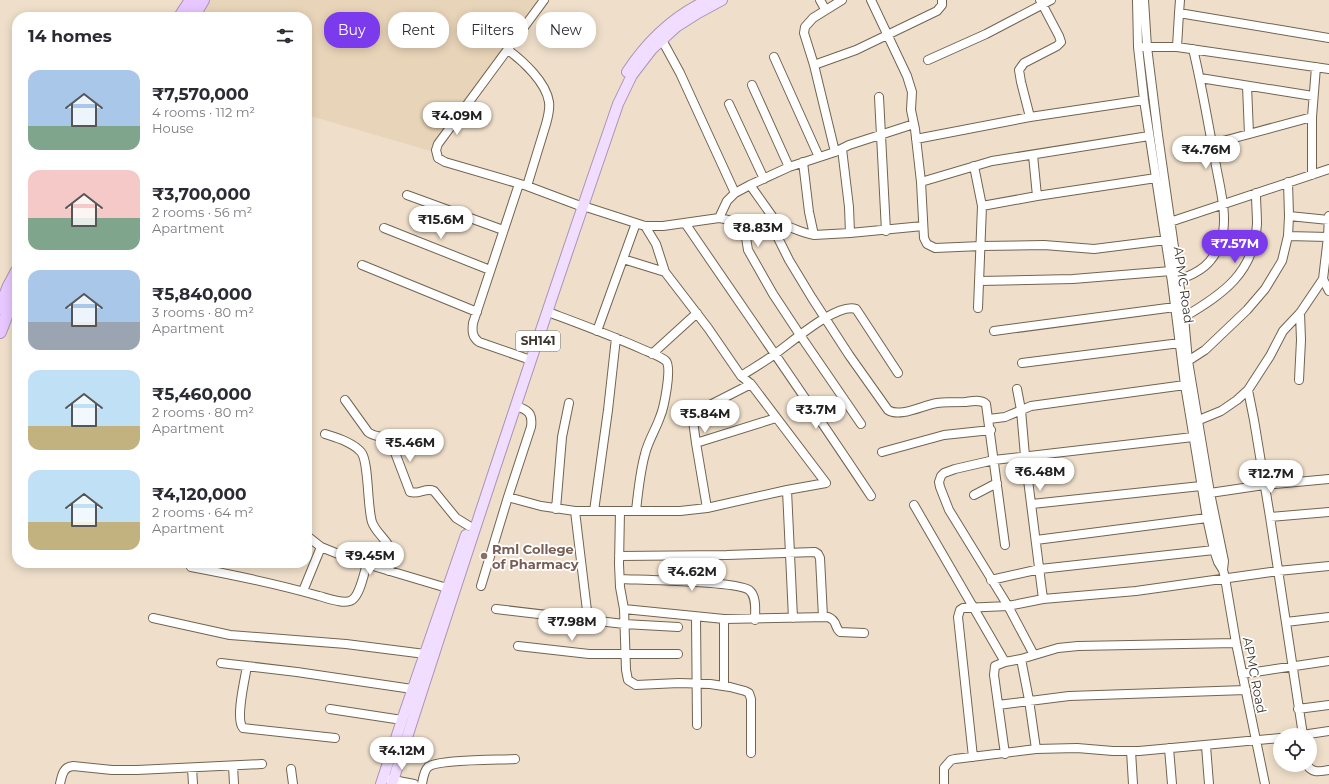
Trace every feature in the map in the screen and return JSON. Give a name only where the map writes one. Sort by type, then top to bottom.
[{"type":"highway","points":[[183,12],[190,0]]},
{"type":"highway","points":[[196,12],[203,0]]},
{"type":"highway","points":[[0,308],[12,280]]},
{"type":"highway","points":[[0,332],[12,303]]},
{"type":"main road","name":"SH141","points":[[406,722],[548,312],[582,206],[612,102],[625,76],[639,54],[658,33],[693,3],[708,0]]},
{"type":"main road","name":"SH141","points":[[406,722],[412,689],[469,526],[525,358],[582,206],[618,104],[632,75],[652,49],[676,27],[698,12],[722,0]]},
{"type":"main road","points":[[387,782],[406,722]]},
{"type":"street","points":[[544,0],[438,144],[436,150],[438,158],[445,162],[523,185],[645,226],[663,226],[725,218],[744,225],[784,225],[804,234],[814,235],[886,231],[923,226]]},
{"type":"street","points":[[820,0],[825,9]]},
{"type":"street","points":[[842,0],[825,9],[813,18],[805,27],[804,33],[838,150],[849,207],[850,233]]},
{"type":"street","points":[[871,0],[909,80],[912,92],[911,110],[921,182],[923,226],[926,244],[935,248],[1044,245],[1094,249],[1166,240]]},
{"type":"street","points":[[814,65],[856,50],[937,11],[942,5],[942,0]]},
{"type":"street","points":[[928,60],[986,34],[1041,2],[1051,0]]},
{"type":"street","name":"APMC Road","points":[[1137,0],[1138,47],[1149,136],[1156,178],[1167,223],[1178,280],[1184,316],[1188,361],[1210,493],[1224,560],[1224,574],[1236,643],[1265,784]]},
{"type":"street","name":"APMC Road","points":[[1144,0],[1147,47],[1167,223],[1166,240],[1185,385],[1207,518],[1214,550],[1224,574]]},
{"type":"street","points":[[1177,47],[1180,0]]},
{"type":"street","points":[[1030,117],[1019,70],[1024,63],[1057,46],[1060,42],[1059,36],[1041,2]]},
{"type":"street","points":[[1179,13],[1329,38]]},
{"type":"street","points":[[662,40],[680,74],[735,193]]},
{"type":"street","points":[[1138,47],[1177,47],[1329,69]]},
{"type":"street","points":[[1178,280],[1191,276],[1201,270],[1211,259],[1220,242],[1222,234],[1222,205],[1200,78],[1193,49]]},
{"type":"street","points":[[508,50],[520,59],[532,71],[538,80],[549,101],[548,115],[523,185],[503,230],[476,312],[472,329],[475,339],[479,342],[525,358]]},
{"type":"street","points":[[774,57],[819,157]]},
{"type":"street","points":[[1312,175],[1312,117],[1316,67]]},
{"type":"street","points":[[1200,78],[1313,96]]},
{"type":"street","points":[[752,85],[789,167]]},
{"type":"street","points":[[1247,86],[1249,134]]},
{"type":"street","points":[[879,97],[886,231]]},
{"type":"street","points":[[916,139],[1030,117],[1144,100]]},
{"type":"street","points":[[730,104],[764,179]]},
{"type":"street","points":[[1212,144],[1312,117]]},
{"type":"street","points":[[719,218],[727,201],[735,193],[750,185],[789,167],[849,145],[914,124]]},
{"type":"street","points":[[921,182],[992,161],[1033,156],[1149,136]]},
{"type":"street","points":[[1033,156],[1037,196]]},
{"type":"street","points":[[803,162],[809,212],[814,235]]},
{"type":"street","points":[[974,166],[982,206],[978,308]]},
{"type":"street","points":[[1167,223],[1329,169]]},
{"type":"street","points":[[982,206],[1156,178]]},
{"type":"street","points":[[1188,361],[1205,350],[1246,310],[1265,289],[1282,261],[1288,236],[1288,182]]},
{"type":"street","points":[[750,185],[772,216],[775,224],[774,229],[789,260],[849,355],[891,412],[903,412],[935,403],[980,401],[986,404],[991,430],[1005,545]]},
{"type":"street","points":[[1184,316],[1208,303],[1226,289],[1238,277],[1245,267],[1255,239],[1257,223],[1256,193]]},
{"type":"street","points":[[407,195],[503,230]]},
{"type":"street","points":[[1289,216],[1329,220]]},
{"type":"street","points":[[1199,420],[1221,411],[1248,390],[1270,356],[1283,331],[1300,313],[1323,279],[1327,262],[1329,216]]},
{"type":"street","points":[[685,223],[742,304],[774,355],[813,408],[871,496]]},
{"type":"street","points":[[597,331],[636,224]]},
{"type":"street","points":[[744,225],[748,250],[773,294],[861,424]]},
{"type":"street","points":[[508,497],[556,509],[575,511],[672,511],[706,508],[826,482],[751,384],[741,376],[697,313],[665,272],[656,244],[645,226]]},
{"type":"street","points":[[384,228],[490,270]]},
{"type":"street","points":[[1288,236],[1328,237]]},
{"type":"street","points":[[623,259],[665,272]]},
{"type":"street","points":[[362,265],[476,312]]},
{"type":"street","points":[[979,281],[1073,279],[1171,271]]},
{"type":"street","points":[[1323,279],[1329,291]]},
{"type":"street","points":[[994,331],[1175,307]]},
{"type":"street","points":[[741,376],[774,355],[800,335],[826,318],[848,308],[856,309],[898,373]]},
{"type":"street","points":[[548,312],[616,338],[666,361],[668,365],[668,378],[660,417],[645,452],[640,476],[636,511]]},
{"type":"street","points":[[652,354],[697,313]]},
{"type":"street","points":[[1298,380],[1301,340],[1300,313]]},
{"type":"street","points":[[594,511],[616,338]]},
{"type":"street","points":[[1022,363],[1180,343]]},
{"type":"street","points":[[706,508],[693,421],[694,416],[698,411],[751,384]]},
{"type":"street","points":[[989,419],[1005,417],[1031,406],[1185,385]]},
{"type":"street","points":[[1017,389],[1021,410],[1025,456],[1043,599]]},
{"type":"street","points":[[1248,390],[1270,517],[1302,728]]},
{"type":"street","points":[[345,400],[372,436],[388,439],[391,442],[410,492],[417,493],[429,489],[434,491],[456,518],[469,526]]},
{"type":"street","points":[[556,509],[562,437],[569,403]]},
{"type":"street","points":[[481,586],[532,422],[531,417],[526,410],[516,406]]},
{"type":"street","points":[[696,443],[776,418]]},
{"type":"street","points":[[882,452],[944,435],[991,430]]},
{"type":"street","points":[[325,434],[346,442],[356,448],[364,456],[372,522],[392,555],[389,571]]},
{"type":"street","points":[[1034,655],[1008,606],[949,510],[939,482],[941,476],[944,473],[955,469],[994,460],[1193,437]]},
{"type":"street","points":[[1210,493],[1264,485],[1329,479]]},
{"type":"street","points":[[974,495],[997,483]]},
{"type":"street","points":[[1032,504],[1201,486]]},
{"type":"street","points":[[787,490],[793,618]]},
{"type":"street","points":[[914,505],[1005,662]]},
{"type":"street","points":[[620,510],[620,579],[624,609],[626,676],[628,680],[632,683],[642,685],[696,683],[724,686],[745,691],[750,696],[751,753]]},
{"type":"street","points":[[575,511],[588,619]]},
{"type":"street","points":[[1270,517],[1329,512]]},
{"type":"street","points":[[1036,540],[1207,518]]},
{"type":"street","points":[[312,540],[322,547],[367,564],[447,588]]},
{"type":"street","points":[[303,591],[322,547]]},
{"type":"street","points":[[991,580],[1040,569],[1214,550]]},
{"type":"street","points":[[619,556],[815,552],[818,554],[821,566],[823,617]]},
{"type":"street","points":[[196,568],[253,579],[303,591],[332,600],[346,602],[351,601],[358,591],[367,564]]},
{"type":"street","points":[[973,757],[958,617],[960,610],[973,607],[1008,606],[1043,599],[1136,591],[1224,574],[1329,566]]},
{"type":"street","points":[[620,579],[704,583],[748,589],[754,597],[755,620]]},
{"type":"street","points":[[496,609],[624,624],[678,627]]},
{"type":"street","points":[[624,609],[724,619],[755,620],[823,617],[832,619],[837,630],[840,632],[864,633]]},
{"type":"street","points":[[696,617],[697,725]]},
{"type":"street","points":[[1286,622],[1329,617]]},
{"type":"street","points":[[153,618],[230,635],[346,644],[425,654]]},
{"type":"street","points":[[724,619],[724,686]]},
{"type":"street","points":[[1005,754],[994,670],[998,664],[1058,648],[1078,646],[1236,643]]},
{"type":"street","points":[[518,646],[589,654],[678,654]]},
{"type":"street","points":[[1021,659],[1036,749]]},
{"type":"street","points":[[1242,674],[1329,661]]},
{"type":"street","points":[[221,663],[297,672],[412,689]]},
{"type":"street","points":[[247,666],[239,716],[241,725],[244,728],[335,738]]},
{"type":"street","points":[[998,705],[1069,696],[1246,690]]},
{"type":"street","points":[[1298,709],[1329,705]]},
{"type":"street","points":[[330,709],[406,722]]},
{"type":"street","points":[[1317,733],[1329,731]]},
{"type":"street","points":[[944,784],[944,768],[947,762],[951,760],[1036,749],[1077,748],[1132,751],[1206,746],[1273,739]]},
{"type":"street","points":[[1206,746],[1209,784]]},
{"type":"street","points":[[1169,748],[1172,784]]},
{"type":"street","points":[[1132,751],[1132,784]]},
{"type":"street","points":[[422,784],[426,770],[433,764],[515,759]]},
{"type":"street","points":[[60,784],[62,773],[68,766],[137,770],[262,764]]},
{"type":"street","points":[[233,766],[234,784]]},
{"type":"street","points":[[192,768],[192,784]]},
{"type":"street","points":[[291,769],[293,784]]},
{"type":"street","points":[[1317,771],[1329,770]]},
{"type":"street","points":[[387,782],[414,784]]},
{"type":"shaded area","points":[[207,0],[541,0],[528,18],[528,12],[457,12],[457,48],[507,48],[434,152],[312,116],[312,12],[199,12]]},
{"type":"place","name":"Rml College of Pharmacy","points":[[484,556]]}]
